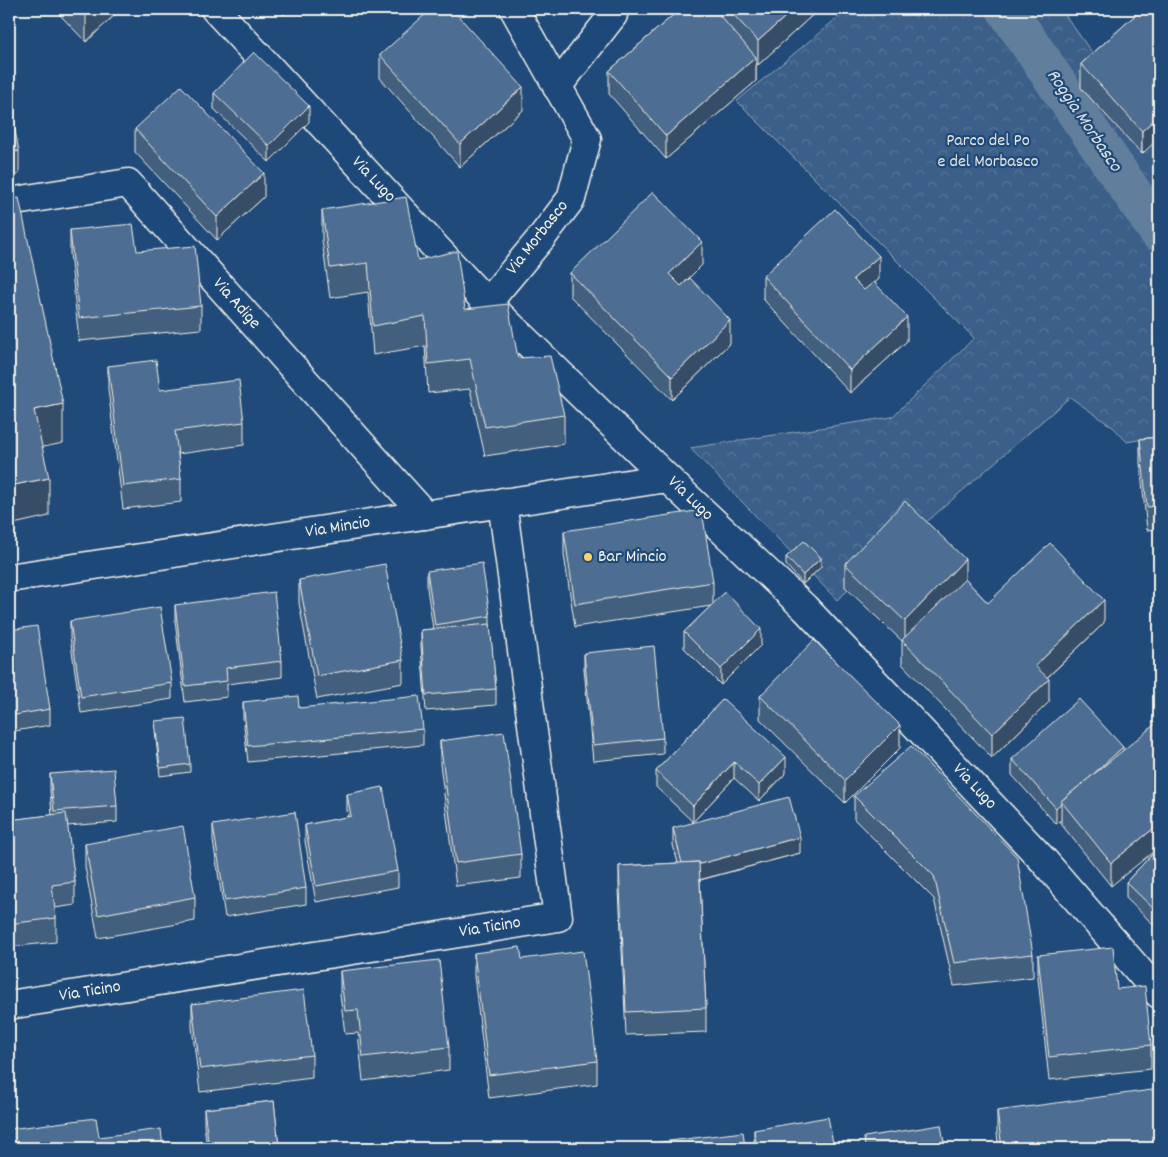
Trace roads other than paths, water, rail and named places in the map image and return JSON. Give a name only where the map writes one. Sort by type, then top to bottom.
[{"type":"street","name":"Via Lugo","points":[[215,9],[487,303],[667,478],[805,608],[1044,861],[1159,994]]},
{"type":"street","name":"Via Morbasco","points":[[487,303],[542,237],[570,198],[587,139],[514,9]]},
{"type":"street","points":[[558,87],[613,15],[613,9]]},
{"type":"street","name":"Via Adige","points":[[9,202],[128,183],[425,514]]},
{"type":"street","name":"Via Mincio","points":[[9,578],[667,478]]},
{"type":"street","name":"Via Ticino","points":[[9,1005],[558,918],[502,502]]},
{"type":"waterway","name":"Roggia Morbasco","points":[[1006,9],[1159,232]]},
{"type":"place","name":"Bar Mincio","points":[[588,557]]},
{"type":"park label","name":"Parco del Po e del Morbasco","points":[[988,151]]}]
